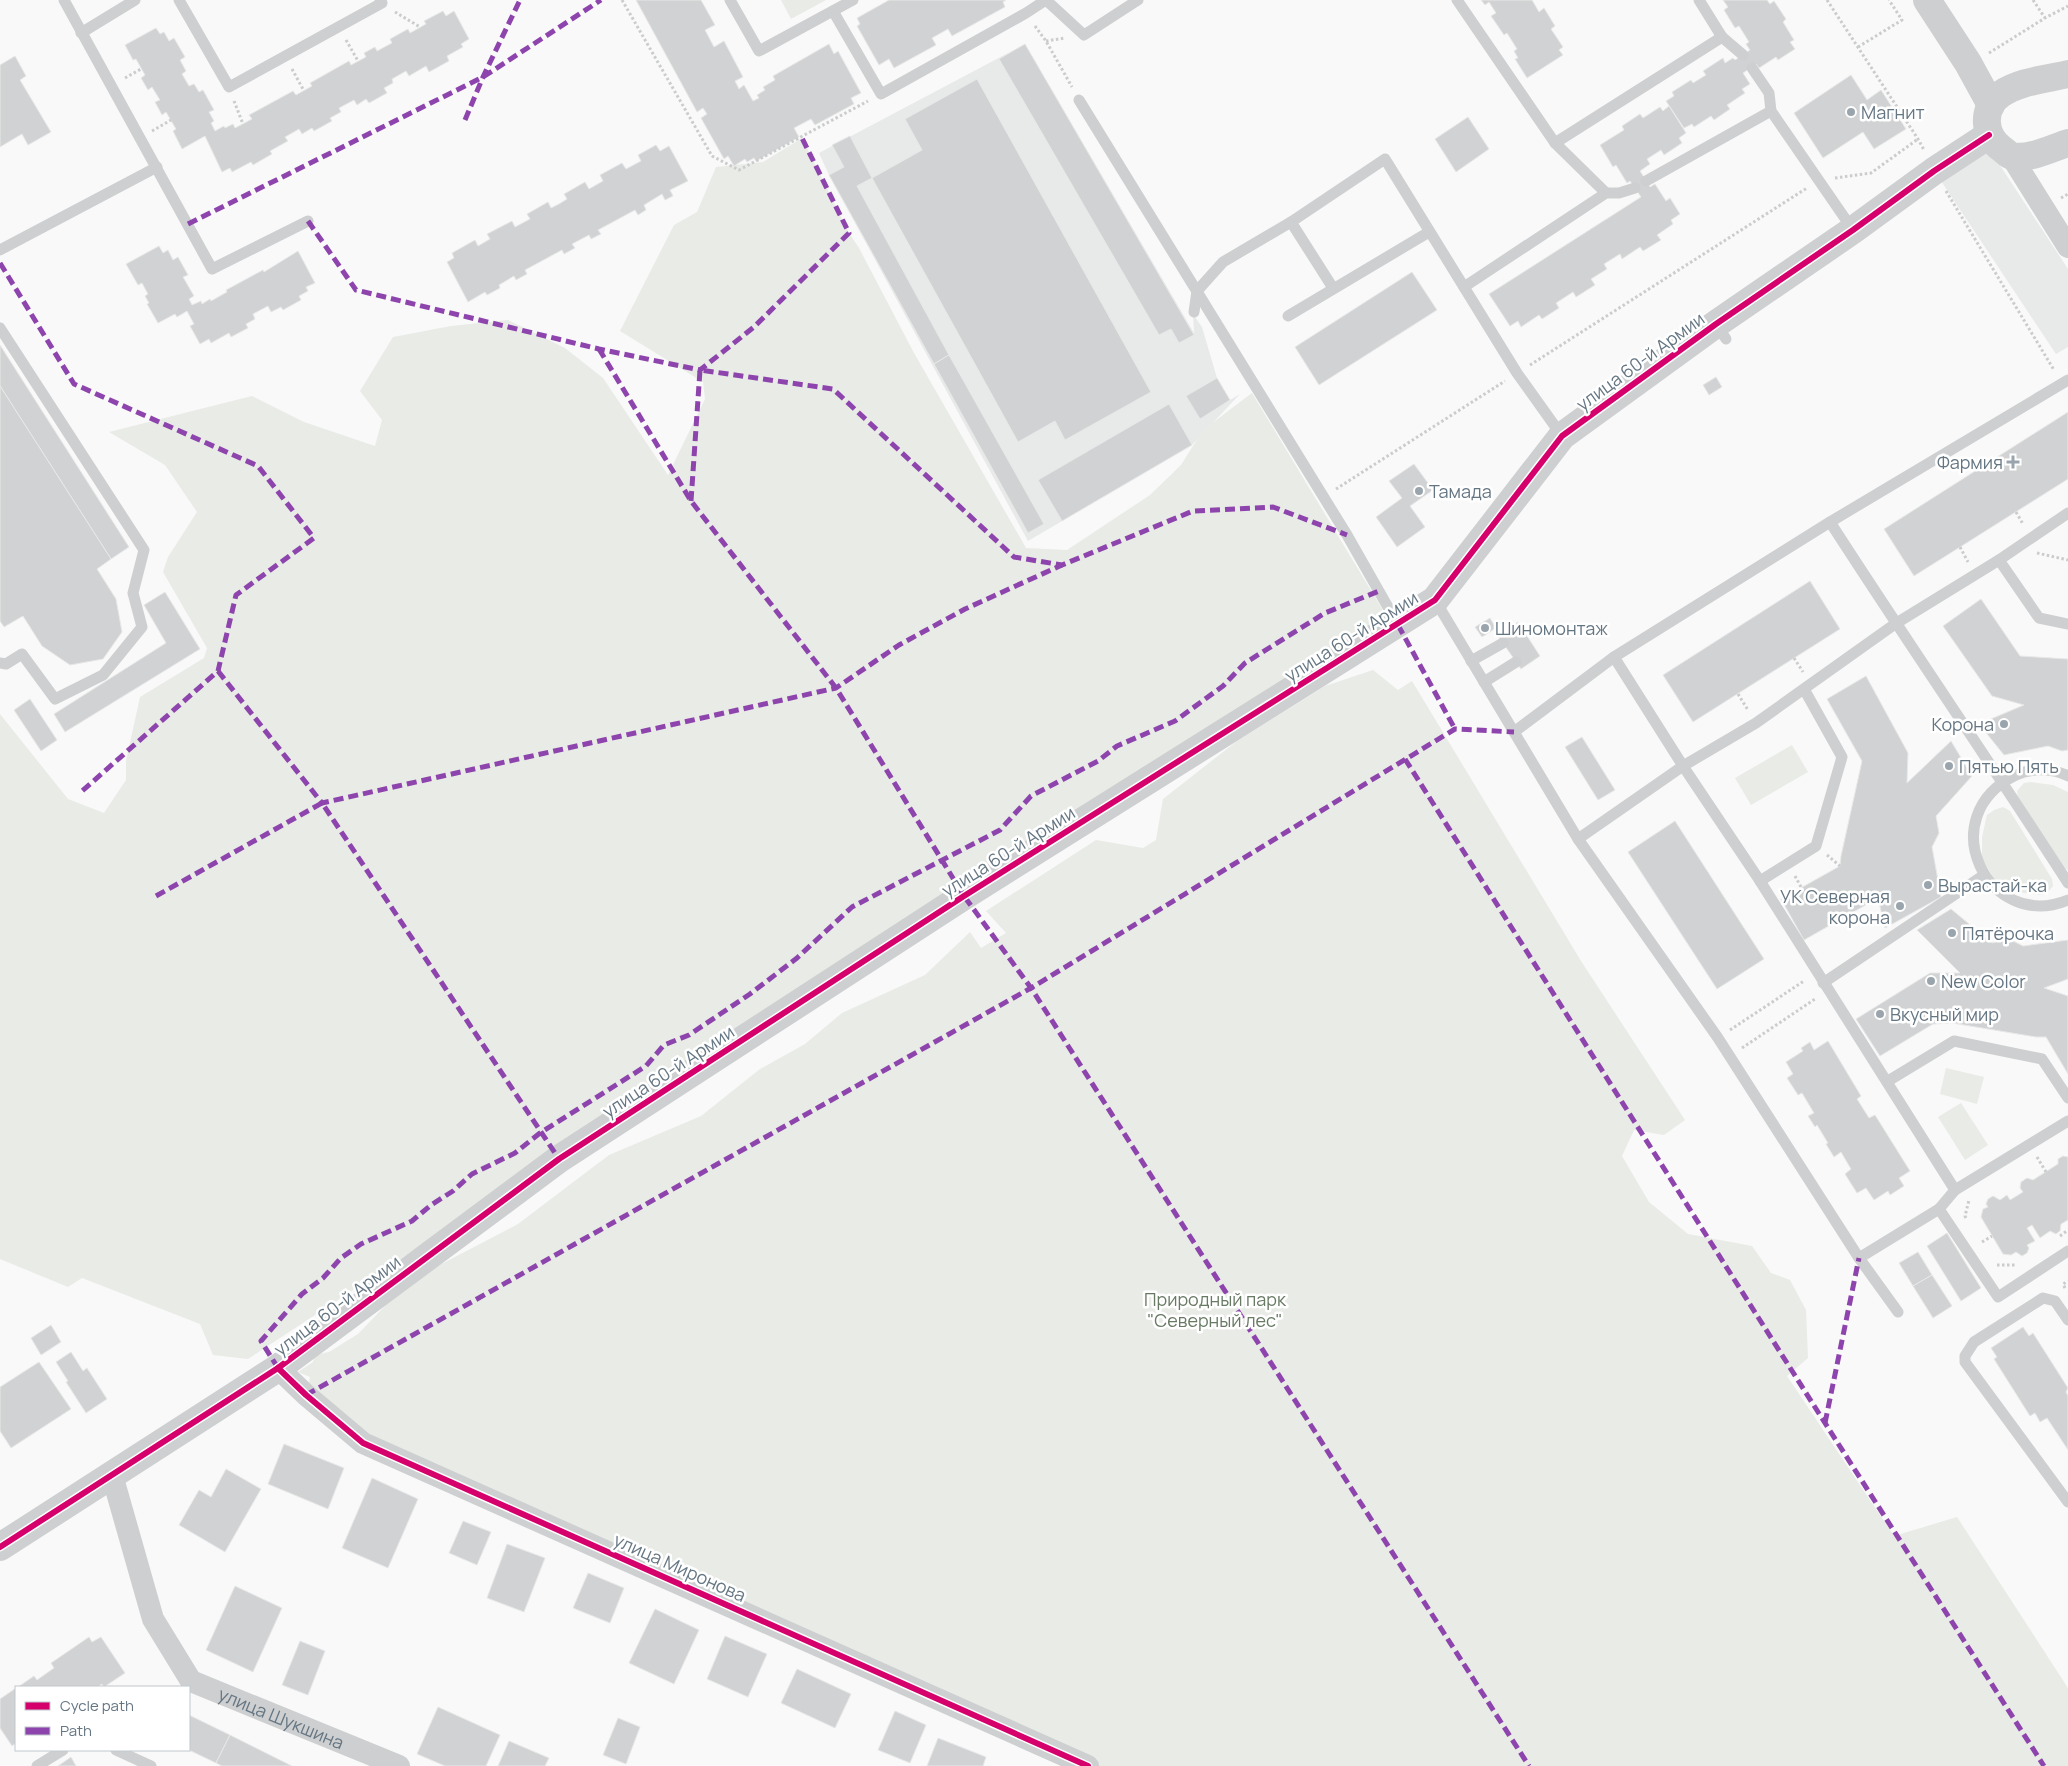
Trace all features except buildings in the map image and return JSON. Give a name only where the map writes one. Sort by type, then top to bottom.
[{"type":"street","points":[[1927,0],[1968,63],[1991,105]]},
{"type":"street","points":[[2068,74],[2017,86],[2000,94],[1991,105],[1986,121],[1989,135],[1999,147],[2011,156],[2068,248]]},
{"type":"street","name":"улица 60-й Армии","points":[[0,1547],[278,1368],[559,1159],[964,896],[1435,600],[1562,436],[1721,332],[1853,230],[1934,171],[1989,135]]},
{"type":"street","points":[[2011,156],[2025,156],[2068,143]]},
{"type":"street","name":"улица Миронова","points":[[278,1368],[306,1396],[363,1443],[1088,1766]]},
{"type":"street","name":"улица Шукшина","points":[[112,1475],[153,1619],[191,1681],[399,1766]]},
{"type":"lane","points":[[64,0],[212,269],[308,221]]},
{"type":"lane","points":[[81,33],[135,0]]},
{"type":"lane","points":[[179,0],[229,87],[381,2]]},
{"type":"lane","points":[[730,0],[759,51],[853,0]]},
{"type":"lane","points":[[833,10],[881,94],[1046,0],[1084,35],[1138,0]]},
{"type":"lane","points":[[1457,0],[1555,143],[1606,193]]},
{"type":"lane","points":[[1699,0],[1722,37],[1743,55]]},
{"type":"lane","points":[[1555,143],[1722,37]]},
{"type":"lane","points":[[1752,68],[1769,93],[1771,111],[1853,230]]},
{"type":"lane","points":[[1079,100],[1347,535],[1398,625]]},
{"type":"lane","points":[[1646,181],[1771,111]]},
{"type":"lane","points":[[1194,312],[1197,291],[1223,262],[1291,222],[1385,159],[1517,373],[1562,436]]},
{"type":"lane","points":[[0,250],[157,167]]},
{"type":"lane","points":[[1464,287],[1606,193],[1619,193],[1635,188]]},
{"type":"lane","points":[[1291,222],[1333,288]]},
{"type":"lane","points":[[1288,316],[1429,232]]},
{"type":"lane","points":[[0,328],[144,550],[133,593],[142,627],[103,675],[55,699],[22,654],[6,664],[0,663]]},
{"type":"lane","points":[[1514,732],[1614,657],[1830,522],[2065,382]]},
{"type":"lane","points":[[1578,839],[1683,766],[1756,723],[1895,624],[1999,560],[2068,514]]},
{"type":"lane","points":[[1830,522],[1895,624],[2002,782],[2068,884]]},
{"type":"lane","points":[[1999,560],[2039,618],[2068,624]]},
{"type":"lane","points":[[1435,600],[1578,839],[1718,1038],[1859,1258],[1898,1312]]},
{"type":"lane","points":[[1471,661],[1503,643]]},
{"type":"lane","points":[[1614,657],[1888,1081],[1955,1190]]},
{"type":"lane","points":[[1484,682],[1516,662]]},
{"type":"lane","points":[[1760,881],[1816,846],[1842,757],[1804,689]]},
{"type":"lane","points":[[2068,776],[2044,770],[2022,772],[2002,782],[1987,796],[1977,814],[1973,835],[1976,856],[1984,875],[1998,891],[2016,901],[2036,906],[2057,904],[2068,900]]},
{"type":"lane","points":[[1823,982],[1984,875]]},
{"type":"lane","points":[[1888,1081],[1954,1041],[2042,1059],[2068,1098]]},
{"type":"lane","points":[[1859,1258],[1940,1209],[1955,1190],[2068,1120]]},
{"type":"lane","points":[[1940,1209],[1998,1297],[2068,1251]]},
{"type":"lane","points":[[2068,1320],[2055,1301],[2043,1298],[1974,1342],[1965,1356],[1965,1362],[2068,1502]]},
{"type":"lane","points":[[36,1766],[61,1751]]},
{"type":"lane","points":[[118,1751],[151,1766]]},
{"type":"path","points":[[622,0],[712,156],[738,170],[881,94]]},
{"type":"path","points":[[1827,0],[1918,139],[1934,171],[2065,382]]},
{"type":"path","points":[[1858,47],[1902,20],[1890,0]]},
{"type":"path","points":[[2034,0],[2045,18]]},
{"type":"path","points":[[381,2],[420,27]]},
{"type":"path","points":[[1983,46],[1988,54],[2045,18],[2068,6]]},
{"type":"path","points":[[1026,13],[1046,41],[1079,100]]},
{"type":"path","points":[[339,26],[358,61]]},
{"type":"path","points":[[285,56],[304,91]]},
{"type":"path","points":[[229,87],[243,124]]},
{"type":"path","points":[[1322,497],[1819,180],[1871,173],[1918,139]]},
{"type":"path","points":[[2017,548],[2068,560]]},
{"type":"path","points":[[1718,1038],[1823,982]]},
{"type":"path","points":[[1729,1056],[1823,982]]},
{"type":"path","points":[[1969,1200],[1965,1216],[1969,1222]]},
{"type":"path","points":[[2052,1241],[2068,1230]]},
{"type":"path","points":[[1977,1236],[1987,1250]]},
{"type":"path","points":[[1982,1242],[1992,1236]]},
{"type":"path","points":[[1992,1258],[1998,1267],[2013,1266],[2021,1261]]},
{"type":"path","points":[[2068,1281],[2062,1284],[2068,1293]]},
{"type":"shaded area","points":[[1025,44],[1194,333],[1193,314],[1202,327],[1217,378],[1230,400],[1240,394],[1192,445],[1028,541],[829,175],[819,153]]},
{"type":"shaded area","points":[[1990,150],[2068,269],[2068,347],[2056,354],[1941,181]]},
{"type":"green space","points":[[781,0],[826,0],[791,19]]},
{"type":"green space","points":[[802,138],[849,233],[859,248],[914,353],[1026,548],[1067,550],[1150,495],[1181,465],[1203,430],[1252,393],[1387,617],[920,918],[248,1359],[213,1355],[200,1324],[82,1278],[68,1287],[0,1259],[0,714],[68,799],[104,813],[126,780],[126,761],[140,697],[204,658],[207,648],[163,572],[168,557],[197,512],[165,465],[109,432],[252,396],[304,422],[375,446],[382,420],[360,391],[393,337],[451,326],[508,320],[565,348],[603,378],[668,475],[705,399],[703,382],[620,331],[674,225],[697,212],[716,167],[763,162]]},
{"type":"green space","name":"Природный парк \"Северный лес\"","points":[[1373,670],[1398,690],[1412,681],[1581,961],[1685,1120],[1664,1135],[1634,1130],[1622,1156],[1649,1202],[1688,1234],[1752,1246],[1771,1273],[1790,1280],[1806,1310],[1808,1358],[1787,1376],[1894,1536],[1957,1517],[2068,1688],[2068,1766],[1087,1766],[363,1443],[306,1395],[310,1377],[298,1372],[313,1362],[315,1355],[329,1352],[358,1334],[409,1281],[518,1224],[609,1155],[701,1116],[760,1069],[805,1044],[842,1013],[925,975],[970,932],[981,948],[1006,933],[986,911],[1096,840],[1143,848],[1156,840],[1163,799],[1237,741],[1325,686]]},
{"type":"green space","points":[[1792,745],[1808,772],[1751,805],[1735,778]]},
{"type":"green space","points":[[2024,783],[2053,785],[2068,792],[2068,870],[2060,866],[2018,798],[2017,791]]},
{"type":"green space","points":[[2003,807],[2010,811],[2052,879],[2053,886],[2046,894],[2018,892],[1997,883],[1982,859],[1982,837],[1987,815]]},
{"type":"green space","points":[[1946,1068],[1984,1077],[1977,1104],[1940,1094]]},
{"type":"green space","points":[[1961,1103],[1988,1145],[1965,1160],[1938,1117]]},
{"type":"marked path","points":[[465,120],[483,77],[520,0]]},
{"type":"marked path","points":[[188,224],[483,77],[601,0]]},
{"type":"marked path","points":[[308,221],[356,290],[599,349],[700,370],[754,327],[849,233],[802,138]]},
{"type":"marked path","points":[[0,263],[74,384],[258,466],[314,538],[236,595],[218,671],[81,792]]},
{"type":"marked path","points":[[599,349],[691,501],[836,688],[964,896],[1031,988],[1529,1766]]},
{"type":"marked path","points":[[691,501],[700,370],[833,389],[1014,557],[1062,565],[1193,511],[1273,507],[1347,535]]},
{"type":"marked path","points":[[218,671],[322,803],[836,688],[899,645],[965,609],[1062,565]]},
{"type":"marked path","points":[[278,1368],[261,1341],[302,1294],[323,1278],[341,1258],[361,1244],[412,1221],[431,1205],[453,1191],[472,1174],[515,1153],[540,1133],[646,1066],[664,1045],[689,1035],[750,994],[797,958],[852,907],[1000,830],[1031,796],[1098,761],[1117,746],[1175,721],[1223,686],[1245,663],[1325,613],[1379,591]]},
{"type":"marked path","points":[[1398,625],[1455,729]]},
{"type":"marked path","points":[[306,1395],[1031,988],[1455,729],[1514,732]]},
{"type":"marked path","points":[[1405,759],[2044,1766]]},
{"type":"marked path","points":[[156,896],[322,803],[559,1159]]},
{"type":"marked path","points":[[1825,1423],[1859,1258]]},
{"type":"cycle path","points":[[0,1547],[278,1368],[559,1159],[964,896],[1435,600],[1562,436],[1716,324],[1853,230],[1934,171],[1989,135]]},
{"type":"cycle path","points":[[278,1368],[306,1395],[363,1443],[1088,1766]]},
{"type":"place","name":"Магнит","points":[[1851,112]]},
{"type":"place","name":"Фармия","points":[[2013,462]]},
{"type":"place","name":"Тамада","points":[[1419,491]]},
{"type":"place","name":"Шиномонтаж","points":[[1485,628]]},
{"type":"place","name":"Корона","points":[[2004,724]]},
{"type":"place","name":"Пятью Пять","points":[[1949,766]]},
{"type":"place","name":"Вырастай-ка","points":[[1928,885]]},
{"type":"place","name":"УК Северная корона","points":[[1900,906]]},
{"type":"place","name":"Пятёрочка","points":[[1952,933]]},
{"type":"place","name":"New Color","points":[[1931,981]]},
{"type":"place","name":"Вкусный мир","points":[[1880,1014]]}]
